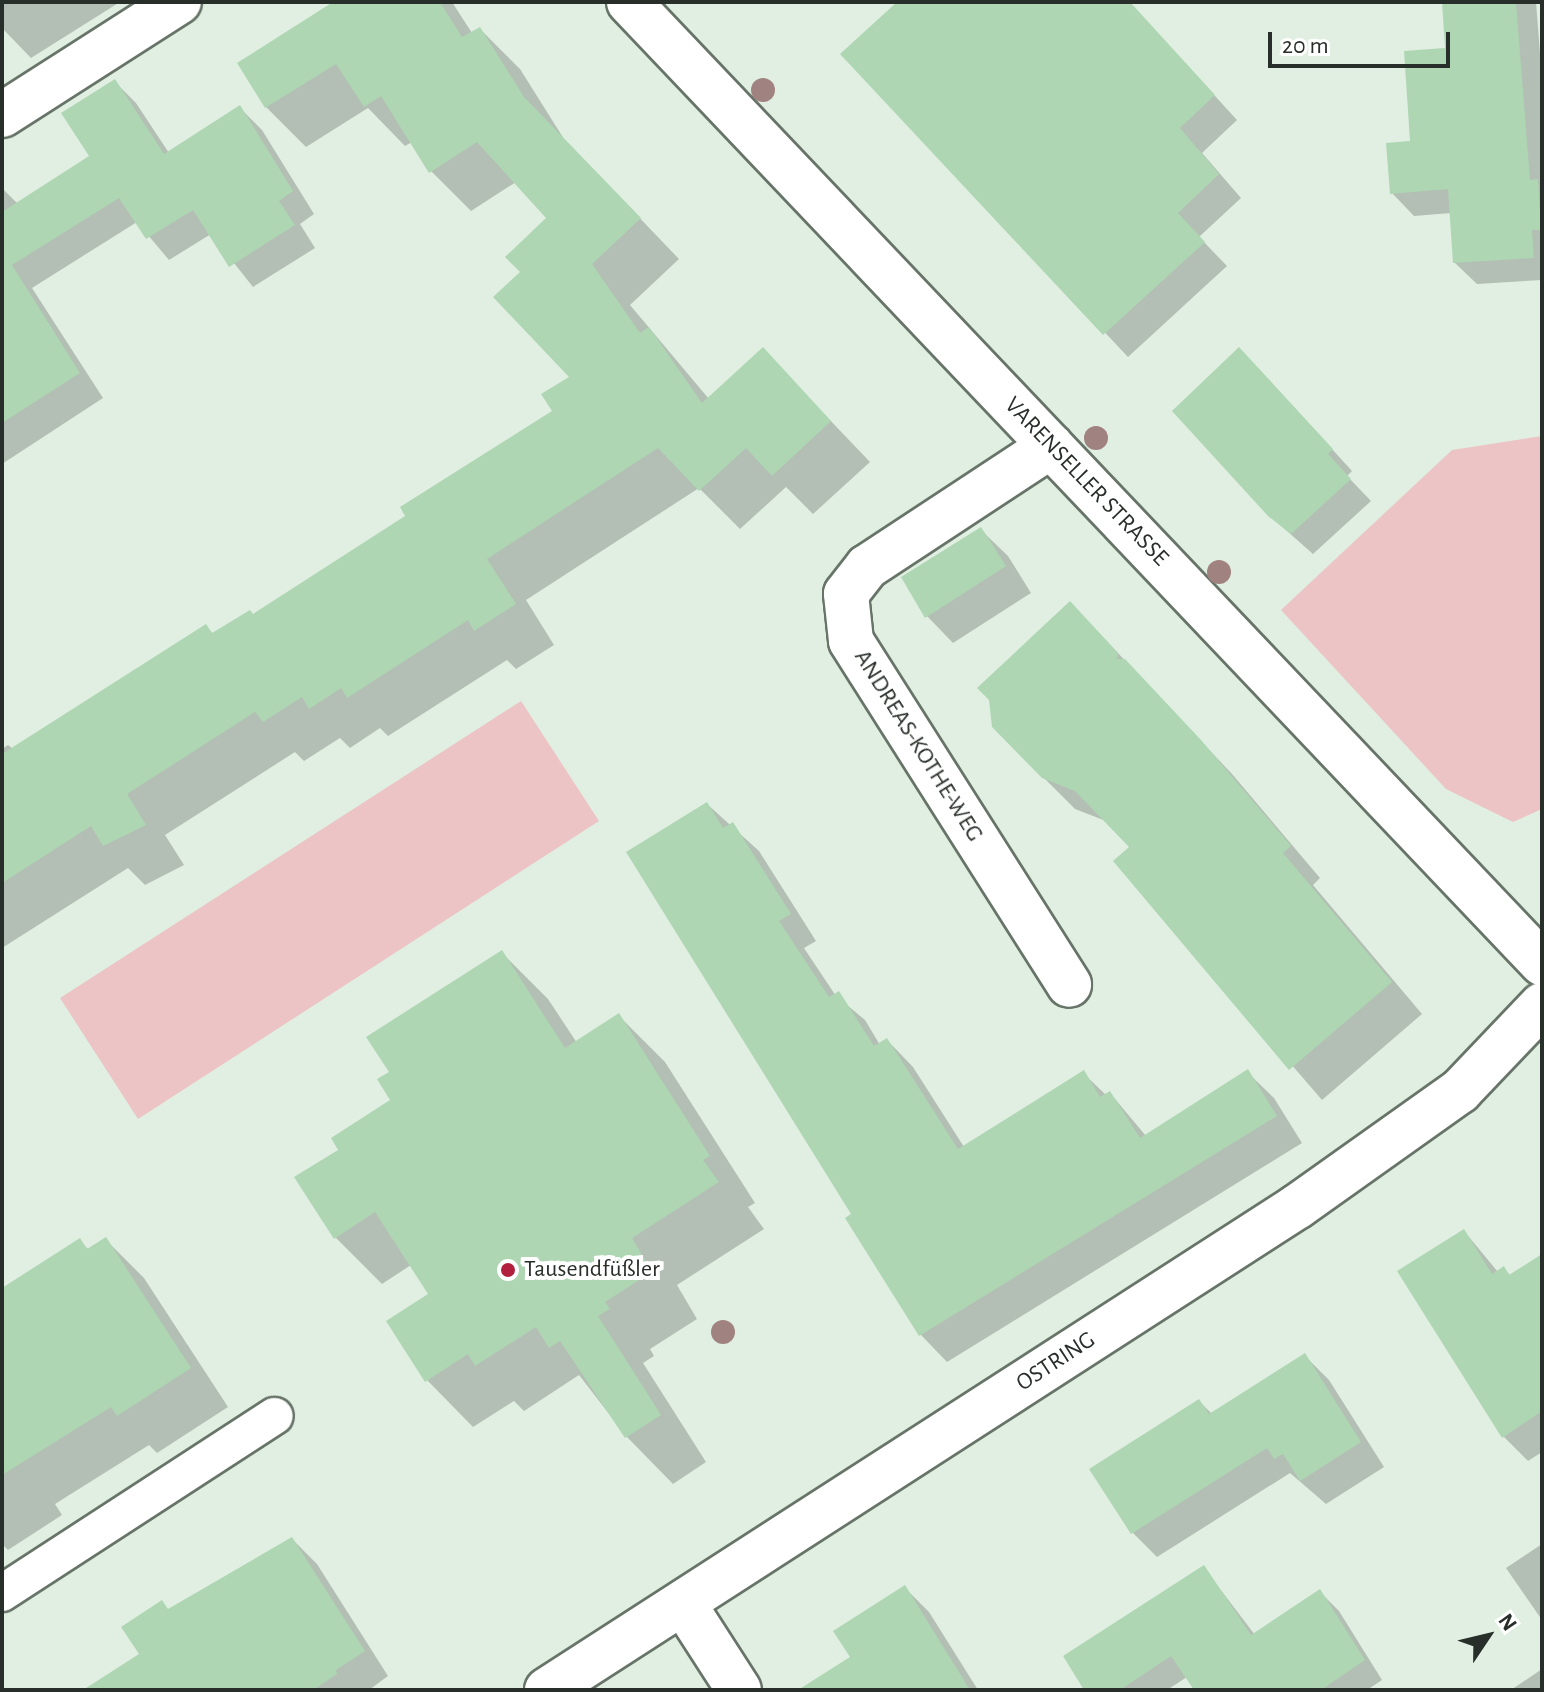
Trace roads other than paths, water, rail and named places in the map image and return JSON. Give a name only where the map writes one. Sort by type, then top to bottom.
[{"type":"street","points":[[2,115],[179,2]]},
{"type":"street","name":"VARENSELLER STRASSE","points":[[629,2],[1542,963]]},
{"type":"street","name":"ANDREAS-KOTHE-WEG","points":[[1051,446],[867,567],[846,594],[851,641],[1069,985]]},
{"type":"street","name":"OSTRING","points":[[547,1690],[1298,1206],[1460,1091],[1542,1005]]},
{"type":"street","points":[[683,1603],[739,1690]]},
{"type":"lane","points":[[2,1593],[275,1416]]},
{"type":"place","name":"Tausendfüßler","points":[[508,1270]]}]
